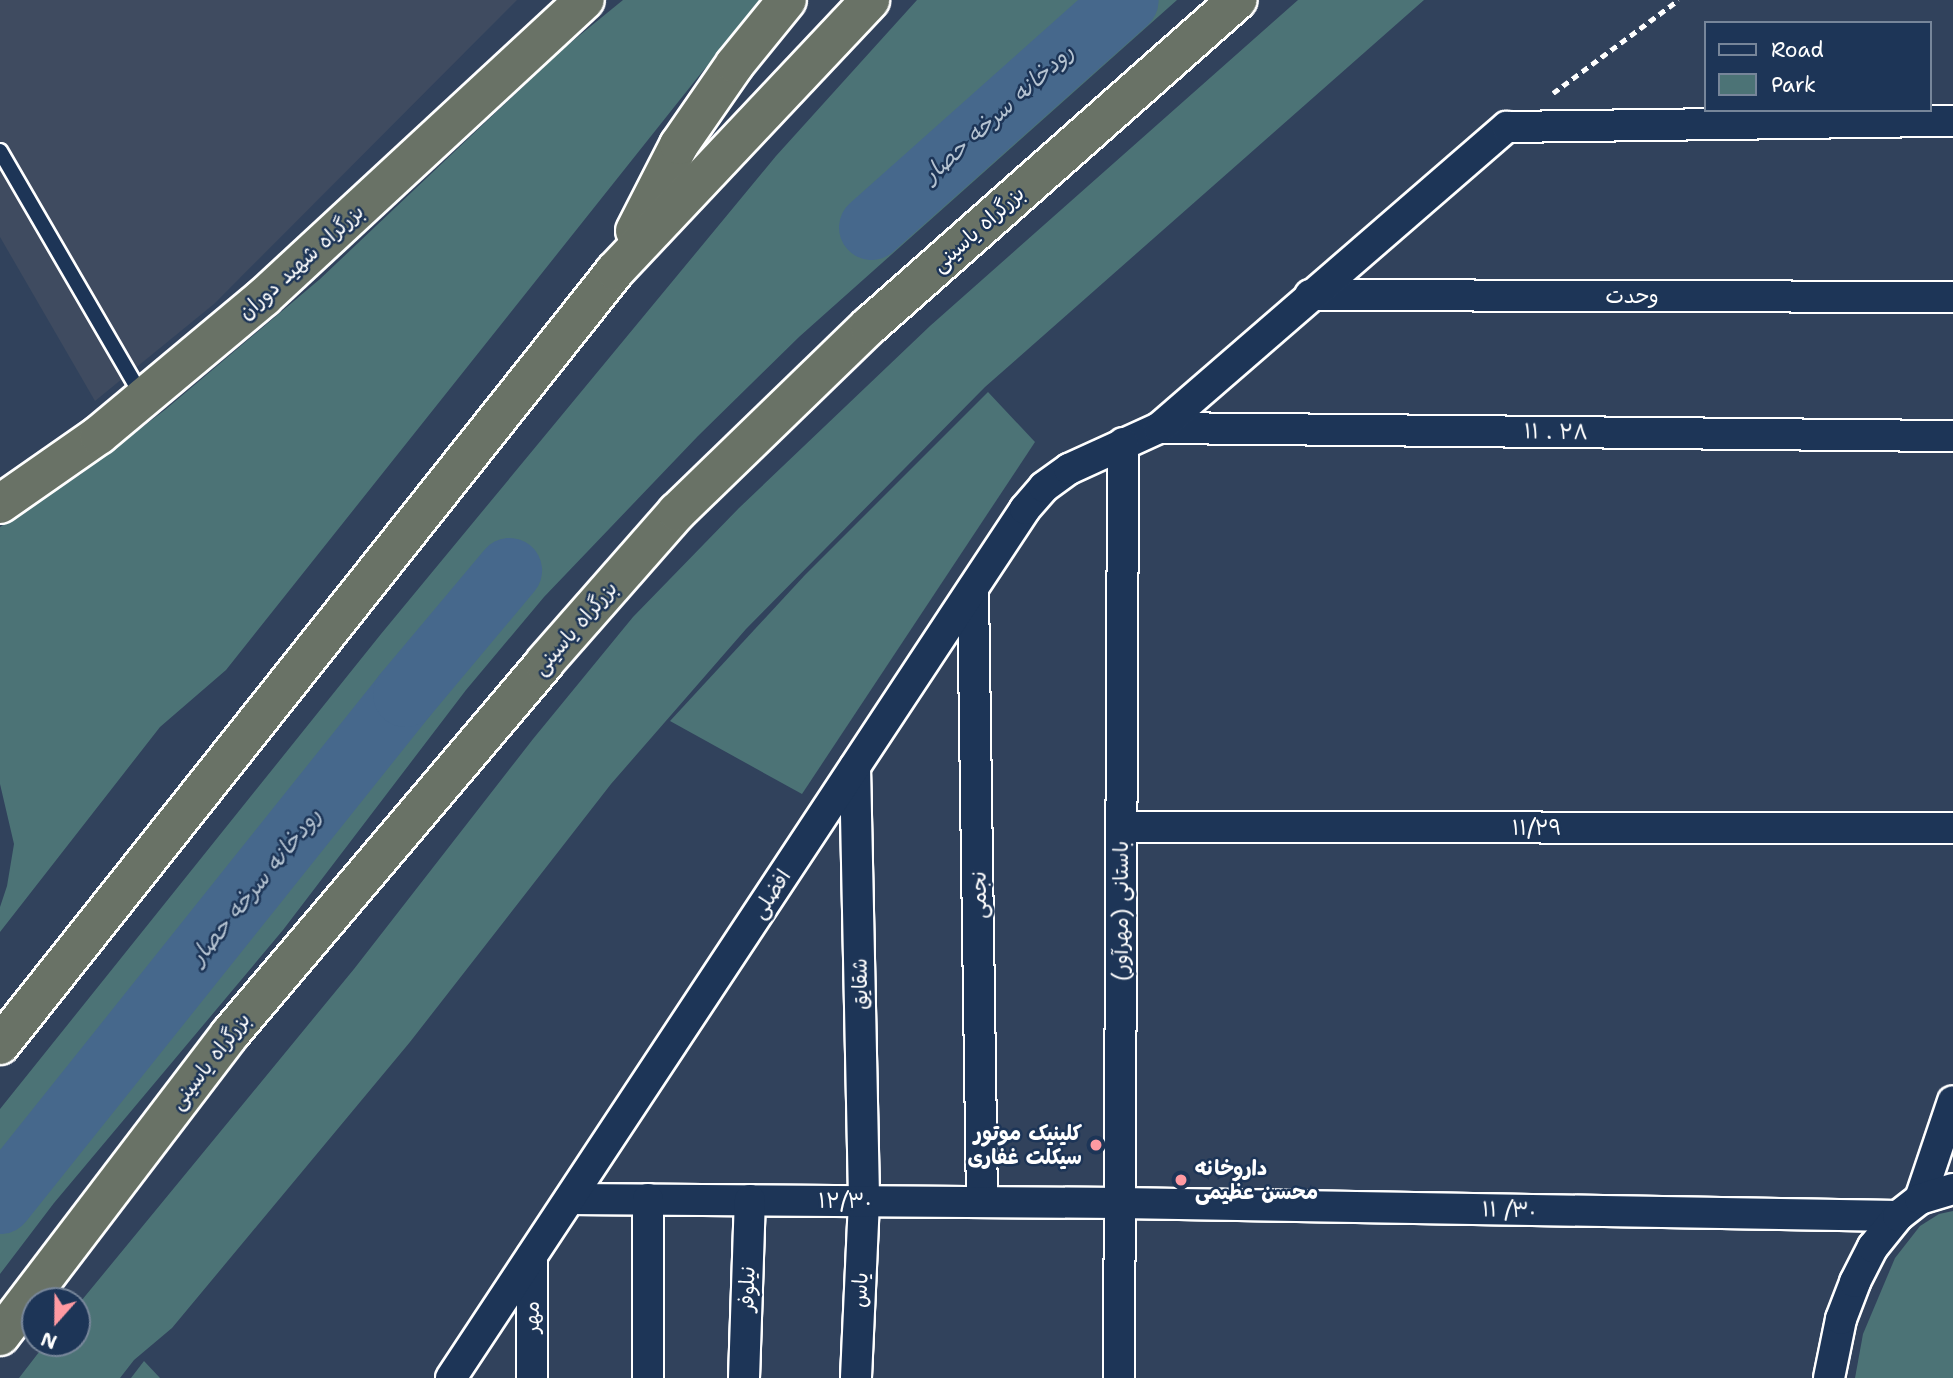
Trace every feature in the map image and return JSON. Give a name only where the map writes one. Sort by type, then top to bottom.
[{"type":"highway","name":"بزرگراه شهید دوران","points":[[0,504],[99,435],[264,297],[585,0]]},
{"type":"highway","points":[[615,271],[679,145],[734,64],[788,0]]},
{"type":"highway","points":[[0,1045],[615,271],[870,0]]},
{"type":"highway","name":"بزرگراه یاسینی","points":[[0,1336],[230,1034],[545,662],[677,512],[869,326],[1237,0]]},
{"type":"street","points":[[1159,428],[1507,127],[1953,121]]},
{"type":"street","name":"وحدت","points":[[1310,295],[1953,297]]},
{"type":"street","name":"۱۱ . ۲۸","points":[[1159,428],[1953,436]]},
{"type":"street","name":"افضلی","points":[[451,1378],[1025,509],[1044,487],[1069,469],[1159,428]]},
{"type":"street","name":"باستانی (مهرآور)","points":[[1119,1378],[1123,443]]},
{"type":"street","name":"نجمی","points":[[973,589],[982,1202]]},
{"type":"street","name":"شقایق","points":[[855,766],[864,1201]]},
{"type":"street","name":"۱۱/۲۹","points":[[1122,827],[1953,828]]},
{"type":"street","points":[[1829,1378],[1841,1319],[1855,1282],[1873,1247],[1909,1208],[1953,1101]]},
{"type":"street","name":"۱۱ /۳۰","points":[[1120,1203],[1909,1208],[1953,1189]]},
{"type":"street","name":"۱۲/۳۰","points":[[570,1199],[1120,1203]]},
{"type":"street","points":[[648,1199],[648,1378]]},
{"type":"street","name":"نیلوفر","points":[[744,1378],[750,1200]]},
{"type":"street","name":"یاس","points":[[856,1378],[864,1201]]},
{"type":"street","name":"مهر","points":[[532,1256],[532,1378]]},
{"type":"lane","points":[[0,150],[144,399]]},
{"type":"path","points":[[1507,127],[1678,0]]},
{"type":"shaded area","points":[[0,0],[517,0],[214,304],[95,401],[0,237]]},
{"type":"green space","points":[[623,0],[765,0],[702,72],[226,670],[160,727],[0,932],[0,907],[7,886],[14,844],[0,784],[0,527],[81,474],[166,409],[320,279],[564,48]]},
{"type":"green space","points":[[917,0],[1177,0],[799,337],[698,436],[544,597],[466,690],[283,930],[54,1203],[0,1274],[0,1109],[381,634],[776,156]]},
{"type":"green space","points":[[1298,0],[1424,0],[985,387],[746,629],[611,784],[410,1042],[172,1328],[134,1360],[120,1378],[19,1378],[35,1357],[91,1357],[91,1289],[354,969],[533,739],[633,617],[739,508],[930,326]]},
{"type":"green space","points":[[988,392],[1035,442],[802,794],[670,721],[805,575]]},
{"type":"green space","points":[[1953,1211],[1953,1378],[1855,1378],[1863,1334],[1895,1258],[1920,1226],[1939,1214]]},
{"type":"green space","points":[[144,1361],[160,1378],[131,1378]]},
{"type":"waterway","name":"رودخانه سرخه حصار","points":[[871,227],[1126,0]]},
{"type":"waterway","name":"رودخانه سرخه حصار","points":[[0,1201],[405,694],[509,570]]},
{"type":"place","name":"کلینیک موتور سیکلت غفاری","points":[[1096,1145]]},
{"type":"place","name":"داروخانه محسن عظیمی","points":[[1181,1180]]}]
